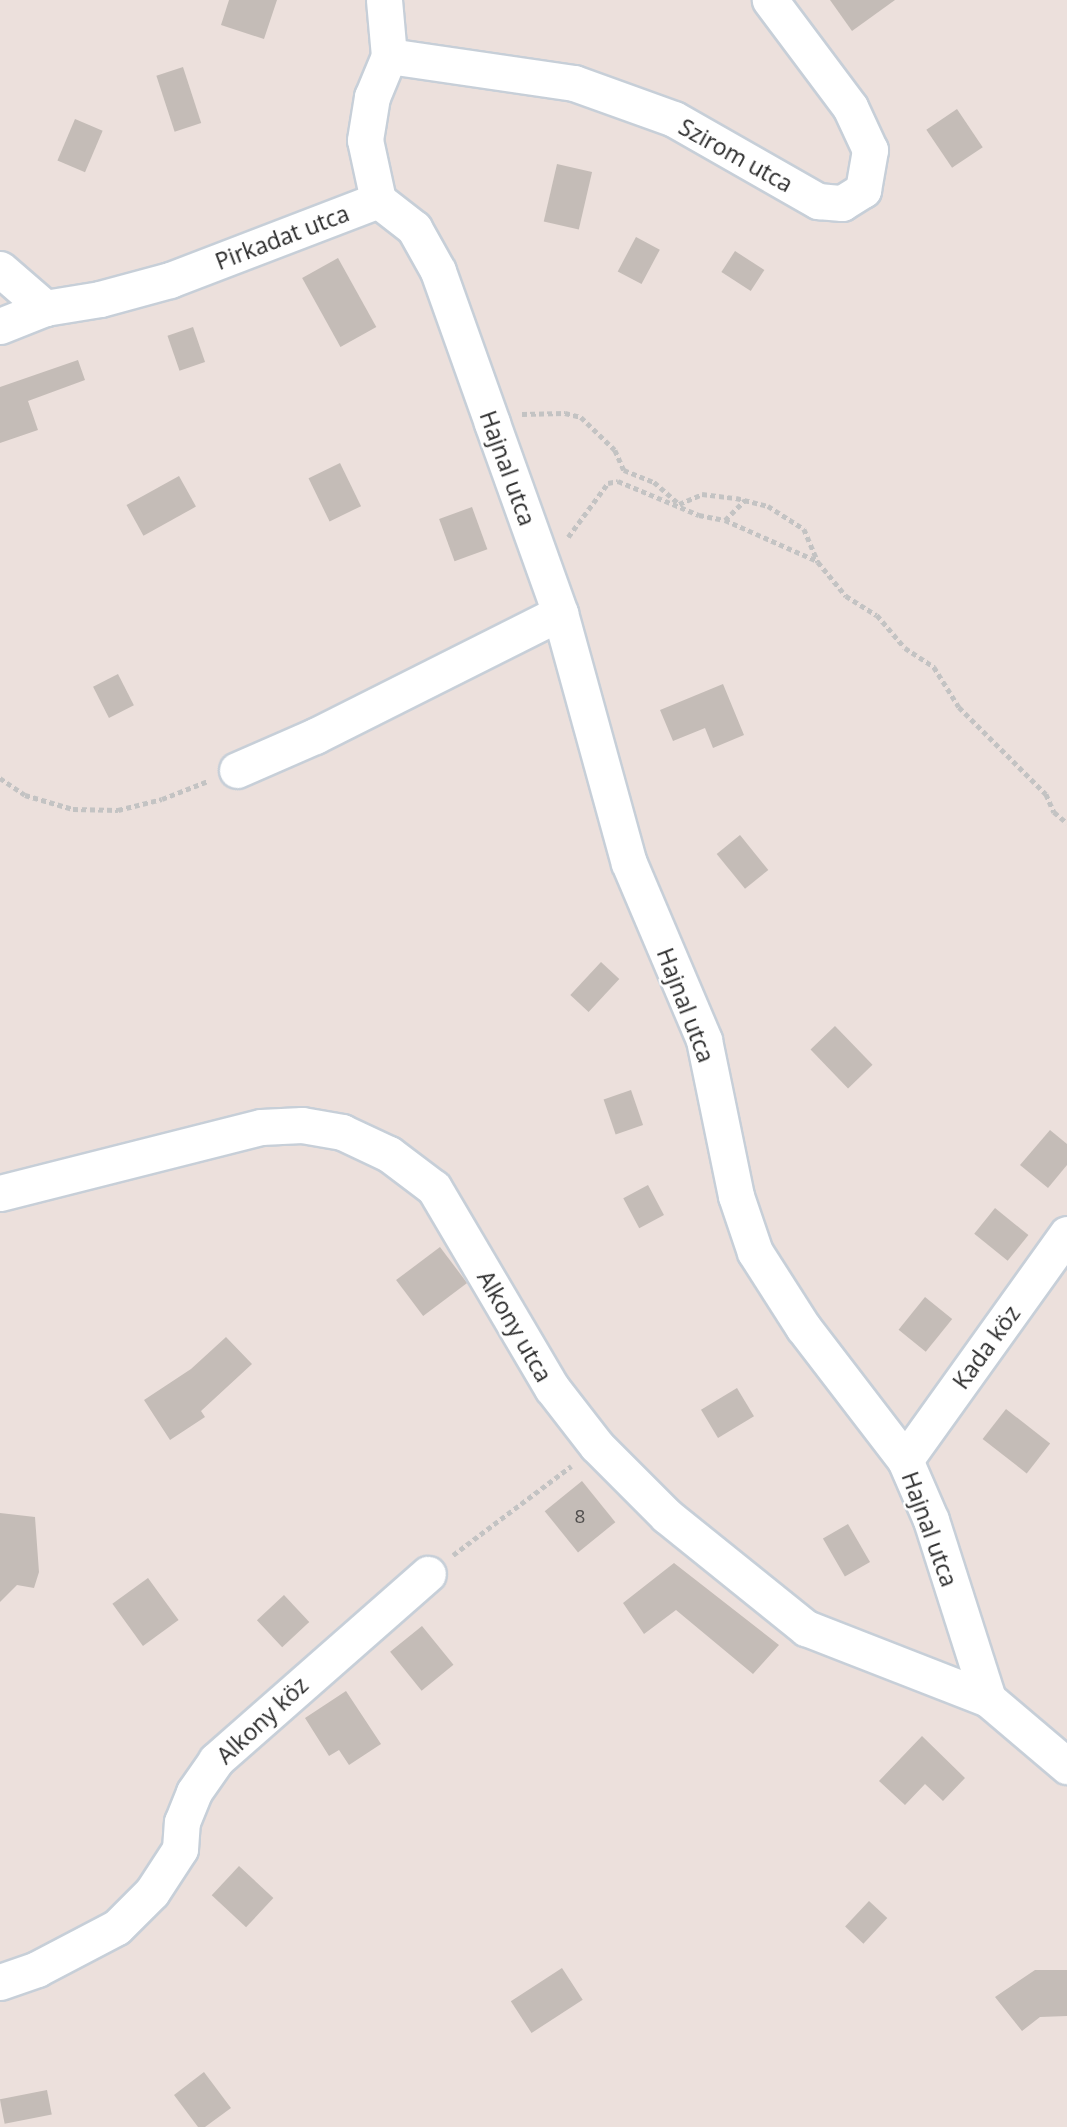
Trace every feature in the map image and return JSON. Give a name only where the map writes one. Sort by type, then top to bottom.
[{"type":"street","name":"Pirkadat utca","points":[[0,326],[45,308],[170,280],[378,200],[365,140],[372,97],[390,56],[384,0]]},
{"type":"street","name":"Szirom utca","points":[[390,56],[574,83],[674,119],[818,201],[842,203],[863,190],[870,150],[850,107],[770,0]]},
{"type":"street","name":"Hajnal utca","points":[[378,200],[414,228],[438,271],[560,613],[629,863],[704,1040],[736,1196],[755,1252],[803,1328],[905,1460],[931,1520],[988,1699]]},
{"type":"street","points":[[0,269],[45,308]]},
{"type":"street","points":[[237,770],[315,736],[560,613]]},
{"type":"street","name":"Alkony utca","points":[[0,1193],[261,1127],[302,1125],[342,1132],[389,1154],[434,1188],[552,1388],[597,1446],[667,1516],[806,1628],[988,1699]]},
{"type":"street","name":"Kada köz","points":[[905,1460],[1067,1234]]},
{"type":"street","name":"Alkony köz","points":[[0,1982],[37,1969],[117,1927],[152,1892],[180,1849],[182,1822],[194,1792],[216,1760],[428,1574]]},
{"type":"street","points":[[988,1699],[1067,1766]]},
{"type":"path","points":[[492,423],[545,412],[581,417],[615,450],[624,470],[654,482],[679,504]]},
{"type":"path","points":[[544,568],[608,483],[618,481],[679,504],[699,515],[725,520],[818,562]]},
{"type":"path","points":[[679,504],[702,494],[745,500],[768,506],[804,529],[818,562],[846,596],[877,615],[905,648],[934,667],[959,707],[1046,794],[1054,812],[1067,823]]},
{"type":"path","points":[[725,520],[745,500]]},
{"type":"path","points":[[0,778],[25,795],[74,809],[118,810],[162,799],[237,770]]},
{"type":"path","points":[[428,1574],[597,1446]]},
{"type":"building","points":[[229,0],[277,0],[264,39],[221,25]]},
{"type":"building","points":[[830,0],[895,0],[852,31]]},
{"type":"building","points":[[183,67],[201,123],[175,132],[156,76]]},
{"type":"building","points":[[957,109],[983,147],[952,168],[926,130]]},
{"type":"building","points":[[75,119],[103,131],[85,172],[57,160]]},
{"type":"building","points":[[557,164],[592,172],[579,230],[544,221]]},
{"type":"building","points":[[636,237],[660,250],[642,284],[618,271]]},
{"type":"building","points":[[735,251],[764,270],[751,291],[721,272]]},
{"type":"building","points":[[338,258],[376,327],[340,347],[302,278]]},
{"type":"building","points":[[193,327],[205,362],[180,371],[167,336]]},
{"type":"building","points":[[78,360],[85,380],[28,401],[38,430],[0,443],[0,387]]},
{"type":"building","points":[[340,463],[361,506],[330,521],[309,478]]},
{"type":"building","points":[[179,476],[196,507],[143,536],[127,505]]},
{"type":"building","points":[[472,507],[487,549],[455,561],[439,519]]},
{"type":"building","points":[[118,674],[134,705],[109,718],[93,687]]},
{"type":"building","points":[[723,684],[744,735],[713,748],[705,728],[673,741],[660,710]]},
{"type":"building","points":[[740,835],[768,870],[745,889],[717,854]]},
{"type":"building","points":[[601,962],[619,979],[589,1012],[570,995]]},
{"type":"building","points":[[835,1026],[873,1065],[848,1088],[811,1050]]},
{"type":"building","points":[[631,1090],[643,1125],[616,1134],[604,1099]]},
{"type":"building","points":[[1050,1130],[1067,1144],[1067,1165],[1048,1188],[1020,1165]]},
{"type":"building","points":[[648,1185],[664,1215],[639,1228],[623,1198]]},
{"type":"building","points":[[995,1208],[1028,1235],[1008,1261],[974,1234]]},
{"type":"building","points":[[440,1247],[467,1283],[423,1316],[396,1280]]},
{"type":"building","points":[[925,1297],[952,1319],[926,1352],[899,1330]]},
{"type":"building","points":[[226,1337],[252,1364],[201,1411],[205,1417],[170,1440],[144,1400],[191,1369]]},
{"type":"building","points":[[737,1388],[754,1416],[718,1438],[701,1410]]},
{"type":"building","points":[[1006,1409],[1050,1443],[1027,1473],[983,1439]]},
{"type":"building","points":[[582,1481],[615,1522],[578,1552],[545,1511]]},
{"type":"building","points":[[0,1513],[35,1517],[39,1572],[34,1588],[17,1585],[0,1602]]},
{"type":"building","points":[[848,1524],[870,1562],[845,1577],[823,1539]]},
{"type":"building","points":[[674,1563],[779,1645],[753,1674],[676,1610],[644,1634],[623,1603]]},
{"type":"building","points":[[148,1578],[179,1620],[143,1646],[112,1604]]},
{"type":"building","points":[[284,1595],[309,1622],[282,1647],[257,1620]]},
{"type":"building","points":[[422,1626],[453,1665],[422,1691],[390,1652]]},
{"type":"building","points":[[346,1691],[381,1744],[349,1765],[339,1750],[329,1756],[305,1718]]},
{"type":"building","points":[[922,1736],[965,1778],[943,1801],[925,1784],[905,1805],[879,1781]]},
{"type":"building","points":[[239,1866],[273,1898],[246,1927],[212,1895]]},
{"type":"building","points":[[869,1901],[887,1918],[863,1944],[845,1927]]},
{"type":"building","points":[[562,1968],[583,2000],[532,2033],[511,2001]]},
{"type":"building","points":[[1035,1970],[1067,1970],[1067,2016],[1040,2017],[1022,2031],[995,1997]]},
{"type":"building","points":[[204,2072],[231,2108],[205,2127],[198,2127],[174,2095]]},
{"type":"building","points":[[47,2090],[52,2115],[5,2124],[0,2099]]}]
